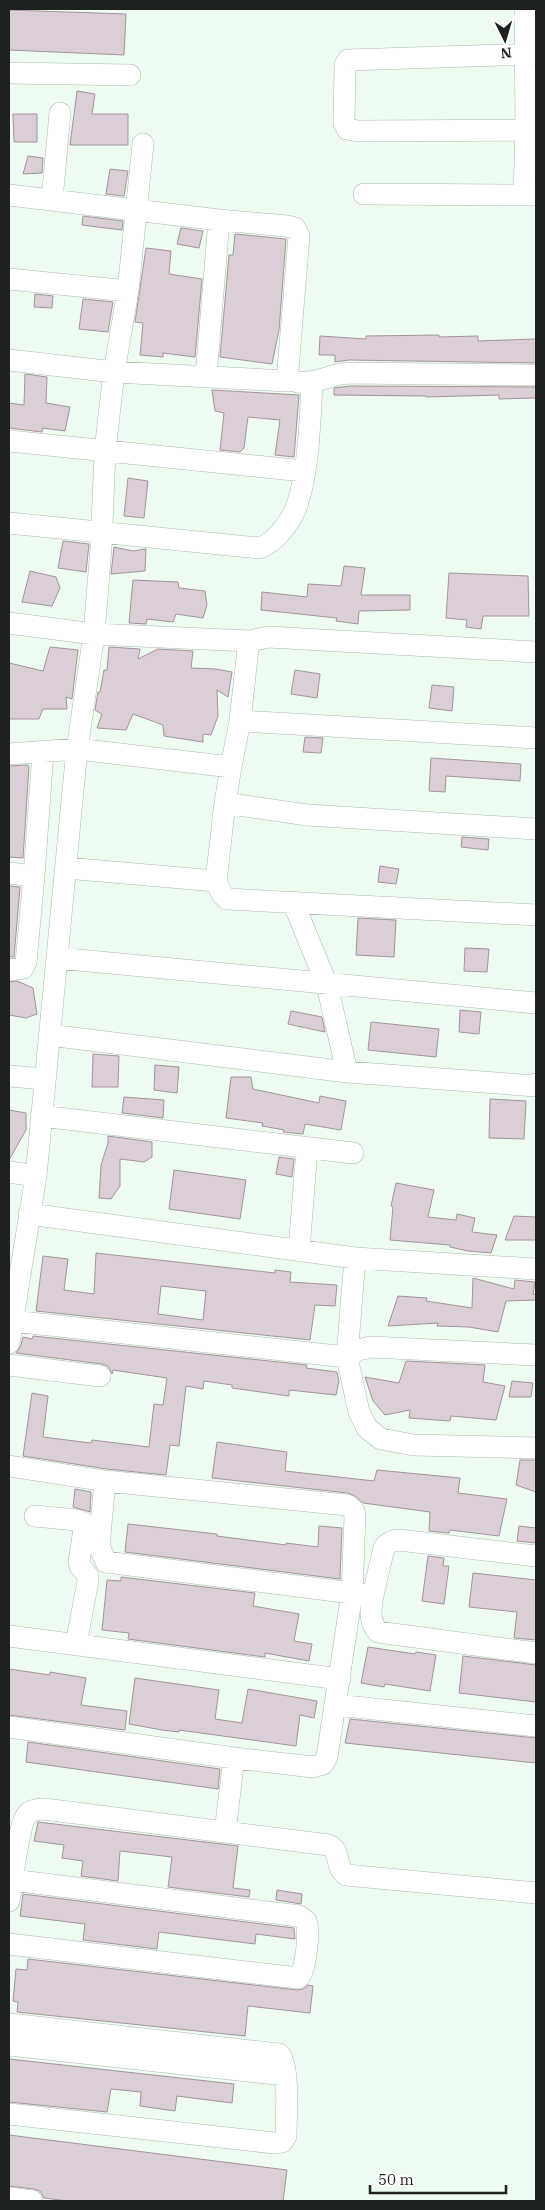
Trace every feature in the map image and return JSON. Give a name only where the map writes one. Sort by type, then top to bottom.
[{"type":"street","points":[[364,194],[530,195],[531,54],[524,9]]},
{"type":"street","points":[[531,54],[348,60],[345,65],[344,123],[347,129],[358,131],[531,130]]},
{"type":"street","points":[[9,73],[130,75]]},
{"type":"street","points":[[52,200],[60,113]]},
{"type":"street","points":[[9,1343],[14,1270],[29,1214],[36,1176],[77,750],[94,634],[105,450],[114,372],[128,290],[143,144]]},
{"type":"street","points":[[9,195],[295,228],[298,231],[287,381]]},
{"type":"street","points":[[206,378],[219,220]]},
{"type":"street","points":[[9,279],[128,290]]},
{"type":"street","points":[[9,360],[114,372],[312,383],[334,374],[349,373],[536,375]]},
{"type":"street","points":[[9,523],[259,548],[269,544],[286,525],[298,504],[304,471],[312,383]]},
{"type":"street","points":[[9,441],[304,471]]},
{"type":"street","points":[[9,623],[94,634],[250,642],[268,637],[536,652]]},
{"type":"street","points":[[250,642],[240,721],[225,803],[216,881],[226,899],[536,915]]},
{"type":"street","points":[[240,721],[536,738]]},
{"type":"street","points":[[9,754],[77,750],[231,766]]},
{"type":"street","points":[[9,970],[22,968],[26,962],[43,752]]},
{"type":"street","points":[[225,803],[307,815],[536,829]]},
{"type":"street","points":[[66,868],[216,881]]},
{"type":"street","points":[[9,873],[34,876]]},
{"type":"street","points":[[292,902],[327,985],[347,1072]]},
{"type":"street","points":[[57,958],[327,985],[536,1003]]},
{"type":"street","points":[[49,1035],[347,1072],[536,1086],[536,1084]]},
{"type":"street","points":[[9,1076],[45,1079]]},
{"type":"street","points":[[42,1116],[353,1153]]},
{"type":"street","points":[[299,1250],[307,1149]]},
{"type":"street","points":[[9,1172],[36,1176]]},
{"type":"street","points":[[29,1214],[355,1258],[536,1269]]},
{"type":"street","points":[[355,1258],[347,1357],[359,1412],[368,1428],[381,1439],[414,1445],[536,1448]]},
{"type":"street","points":[[12,1321],[347,1357],[358,1350],[371,1348],[536,1354]]},
{"type":"street","points":[[9,1365],[100,1376]]},
{"type":"street","points":[[9,1466],[105,1482],[346,1505],[354,1511],[355,1516],[352,1592],[336,1705],[327,1757],[323,1764],[313,1767],[234,1758],[9,1727]]},
{"type":"street","points":[[76,1645],[88,1581],[86,1571],[99,1546],[105,1482]]},
{"type":"street","points":[[36,1516],[76,1520],[83,1523],[84,1529],[79,1562],[80,1566],[86,1571]]},
{"type":"street","points":[[536,1556],[399,1540],[393,1541],[384,1548],[373,1595],[371,1617],[378,1632],[536,1652]]},
{"type":"street","points":[[99,1546],[106,1562],[118,1565],[373,1595]]},
{"type":"street","points":[[9,1636],[340,1679]]},
{"type":"street","points":[[336,1705],[536,1726]]},
{"type":"street","points":[[225,1832],[234,1758]]},
{"type":"street","points":[[9,1901],[14,1841],[25,1817],[35,1809],[329,1846],[335,1848],[338,1854],[340,1871],[346,1875],[536,1893]]},
{"type":"street","points":[[9,1944],[298,1978],[304,1971],[308,1928],[306,1921],[299,1916],[12,1880]]},
{"type":"street","points":[[9,2024],[279,2054],[284,2063],[286,2136],[282,2142],[274,2143],[9,2114]]},
{"type":"street","points":[[9,2045],[285,2075]]},
{"type":"street","points":[[9,2198],[32,2201]]},
{"type":"building","points":[[9,10],[126,14],[124,55],[9,50]]},
{"type":"building","points":[[77,91],[95,94],[92,114],[128,114],[128,145],[70,145]]},
{"type":"building","points":[[13,114],[37,114],[37,142],[14,142]]},
{"type":"building","points":[[28,156],[43,158],[42,173],[23,174]]},
{"type":"building","points":[[110,169],[128,171],[124,196],[106,194]]},
{"type":"building","points":[[83,216],[123,221],[122,230],[82,225]]},
{"type":"building","points":[[181,228],[203,231],[199,248],[177,244]]},
{"type":"building","points":[[235,234],[286,239],[279,330],[272,364],[220,357],[229,255],[233,255]]},
{"type":"building","points":[[146,248],[171,251],[169,274],[202,279],[195,357],[163,353],[163,357],[140,355],[143,323],[135,322]]},
{"type":"building","points":[[35,294],[53,296],[52,308],[34,307]]},
{"type":"building","points":[[83,299],[113,302],[108,332],[79,329]]},
{"type":"building","points":[[439,335],[439,337],[478,336],[478,341],[536,339],[536,363],[349,360],[335,362],[335,355],[319,355],[320,336],[366,339],[366,336]]},
{"type":"building","points":[[25,374],[47,377],[46,403],[70,407],[65,431],[43,428],[42,432],[9,428],[9,403],[24,405]]},
{"type":"building","points":[[350,386],[536,387],[536,398],[499,399],[499,395],[426,397],[334,395],[334,388]]},
{"type":"building","points":[[212,390],[299,395],[294,457],[275,455],[280,420],[248,417],[244,448],[240,452],[220,450],[224,413],[215,411]]},
{"type":"building","points":[[128,478],[148,481],[144,518],[124,516]]},
{"type":"building","points":[[63,541],[89,544],[86,572],[58,568]]},
{"type":"building","points":[[114,547],[133,551],[146,549],[145,571],[111,574]]},
{"type":"building","points":[[344,566],[365,568],[361,595],[410,595],[410,610],[359,611],[358,624],[336,621],[337,618],[261,610],[262,592],[307,597],[308,584],[341,586]]},
{"type":"building","points":[[30,571],[56,577],[60,588],[52,606],[22,602]]},
{"type":"building","points":[[449,573],[528,576],[529,616],[483,616],[481,629],[466,627],[467,620],[446,618]]},
{"type":"building","points":[[133,580],[178,582],[179,588],[205,591],[207,605],[203,618],[176,614],[173,622],[147,619],[146,624],[129,623]]},
{"type":"building","points":[[50,647],[78,650],[72,699],[66,697],[67,709],[43,709],[39,719],[9,719],[9,663],[43,671]]},
{"type":"building","points":[[109,647],[140,649],[138,659],[158,649],[193,651],[191,668],[232,672],[228,697],[217,690],[218,716],[211,735],[203,734],[203,742],[164,736],[163,725],[133,714],[126,730],[97,728],[102,714],[95,710],[104,670],[107,670]]},
{"type":"building","points":[[295,670],[320,674],[317,698],[291,694]]},
{"type":"building","points":[[432,685],[454,687],[452,711],[429,708]]},
{"type":"building","points":[[305,737],[323,738],[321,753],[303,752]]},
{"type":"building","points":[[431,758],[521,764],[520,781],[446,776],[445,792],[429,791]]},
{"type":"building","points":[[9,766],[29,766],[23,858],[9,857]]},
{"type":"building","points":[[462,837],[489,839],[488,850],[461,847]]},
{"type":"building","points":[[380,866],[399,869],[396,884],[378,882]]},
{"type":"building","points":[[9,886],[20,887],[14,957],[9,957]]},
{"type":"building","points":[[358,918],[396,920],[394,957],[356,955]]},
{"type":"building","points":[[465,948],[489,949],[487,972],[464,971]]},
{"type":"building","points":[[17,981],[33,988],[37,1014],[26,1018],[9,1015],[9,982]]},
{"type":"building","points":[[460,1010],[481,1012],[479,1034],[459,1032]]},
{"type":"building","points":[[291,1011],[322,1017],[325,1032],[288,1024]]},
{"type":"building","points":[[371,1022],[439,1029],[436,1057],[368,1050]]},
{"type":"building","points":[[93,1054],[119,1056],[118,1087],[92,1087]]},
{"type":"building","points":[[155,1065],[179,1067],[177,1093],[154,1090]]},
{"type":"building","points":[[231,1077],[251,1077],[253,1089],[319,1103],[320,1096],[346,1101],[341,1130],[305,1124],[303,1134],[283,1132],[284,1130],[262,1126],[263,1123],[226,1118]]},
{"type":"building","points":[[124,1097],[164,1100],[163,1118],[122,1113]]},
{"type":"building","points":[[490,1099],[526,1101],[524,1139],[489,1138]]},
{"type":"building","points":[[9,1110],[26,1113],[26,1130],[9,1160]]},
{"type":"building","points":[[108,1136],[152,1142],[152,1157],[144,1162],[120,1159],[120,1186],[111,1199],[99,1198],[101,1165],[108,1143]]},
{"type":"building","points":[[279,1157],[294,1159],[292,1177],[276,1174]]},
{"type":"building","points":[[174,1170],[246,1180],[240,1219],[169,1209]]},
{"type":"building","points":[[396,1183],[434,1190],[428,1217],[456,1220],[457,1214],[475,1218],[472,1232],[497,1235],[491,1253],[468,1251],[450,1247],[450,1245],[390,1240],[393,1207],[391,1206]]},
{"type":"building","points":[[514,1216],[536,1217],[536,1240],[505,1240]]},
{"type":"building","points":[[96,1253],[275,1273],[275,1270],[291,1272],[290,1282],[337,1285],[335,1306],[315,1305],[310,1340],[36,1311],[43,1256],[68,1259],[64,1290],[94,1294]],"holes":[[[161,1286],[206,1291],[203,1320],[158,1314]]]},
{"type":"building","points":[[473,1278],[514,1289],[515,1280],[535,1282],[533,1294],[536,1295],[536,1300],[506,1301],[498,1332],[469,1327],[437,1326],[438,1323],[388,1326],[398,1296],[427,1298],[426,1301],[472,1308]]},
{"type":"building","points":[[33,1336],[307,1365],[306,1368],[337,1372],[339,1381],[336,1395],[289,1390],[289,1396],[232,1388],[232,1385],[204,1381],[203,1389],[186,1386],[179,1446],[170,1445],[166,1475],[107,1469],[23,1456],[32,1393],[48,1396],[43,1437],[91,1443],[92,1440],[149,1447],[154,1404],[163,1405],[167,1378],[113,1370],[112,1374],[108,1366],[102,1364],[16,1353],[23,1337],[32,1339]]},
{"type":"building","points":[[406,1361],[485,1365],[483,1382],[505,1386],[496,1420],[451,1416],[450,1421],[409,1418],[410,1410],[385,1415],[373,1401],[365,1377],[399,1383]]},
{"type":"building","points":[[512,1381],[533,1383],[531,1397],[509,1397]]},
{"type":"building","points":[[217,1442],[287,1452],[285,1471],[374,1481],[377,1470],[460,1478],[458,1493],[507,1499],[499,1536],[450,1530],[449,1533],[429,1531],[430,1512],[363,1503],[348,1493],[212,1478]]},
{"type":"building","points":[[520,1460],[536,1460],[536,1492],[516,1485]]},
{"type":"building","points":[[75,1489],[91,1492],[90,1512],[73,1507]]},
{"type":"building","points":[[128,1524],[217,1534],[217,1536],[286,1545],[286,1543],[318,1547],[319,1526],[342,1528],[340,1579],[125,1552]]},
{"type":"building","points":[[519,1526],[536,1528],[536,1543],[517,1541]]},
{"type":"building","points":[[428,1556],[444,1558],[443,1566],[449,1566],[444,1604],[422,1601]]},
{"type":"building","points":[[473,1573],[536,1580],[536,1640],[514,1638],[517,1612],[469,1607]]},
{"type":"building","points":[[121,1577],[255,1593],[253,1606],[299,1614],[294,1641],[312,1644],[309,1661],[265,1653],[265,1657],[128,1639],[129,1633],[102,1630],[107,1580],[121,1581]]},
{"type":"building","points":[[368,1647],[436,1655],[430,1691],[385,1684],[384,1687],[361,1683]]},
{"type":"building","points":[[463,1656],[536,1665],[536,1702],[459,1693]]},
{"type":"building","points":[[9,1669],[50,1675],[50,1672],[86,1678],[81,1705],[127,1711],[125,1730],[9,1715]]},
{"type":"building","points":[[135,1678],[219,1690],[215,1719],[242,1723],[248,1689],[317,1701],[314,1718],[300,1715],[296,1746],[179,1730],[179,1732],[162,1730],[129,1724]]},
{"type":"building","points":[[350,1719],[536,1738],[536,1763],[345,1743]]},
{"type":"building","points":[[28,1742],[220,1769],[218,1789],[26,1762]]},
{"type":"building","points":[[38,1822],[238,1846],[233,1888],[250,1890],[249,1897],[168,1887],[172,1857],[120,1851],[118,1881],[81,1876],[83,1861],[62,1858],[64,1845],[34,1841]]},
{"type":"building","points":[[277,1890],[302,1894],[301,1904],[276,1900]]},
{"type":"building","points":[[23,1894],[294,1928],[295,1939],[256,1934],[255,1944],[159,1932],[157,1949],[83,1940],[85,1924],[20,1916]]},
{"type":"building","points":[[28,1959],[297,1990],[303,1989],[308,1985],[313,1986],[310,2013],[248,2006],[245,2036],[17,2012],[18,2002],[13,2001],[16,1969],[27,1970]]},
{"type":"building","points":[[9,2059],[234,2084],[232,2103],[177,2096],[175,2111],[140,2106],[141,2092],[111,2089],[107,2112],[9,2102]]},
{"type":"building","points":[[9,2135],[287,2170],[283,2201],[68,2201],[44,2198],[40,2191],[9,2186]]}]
